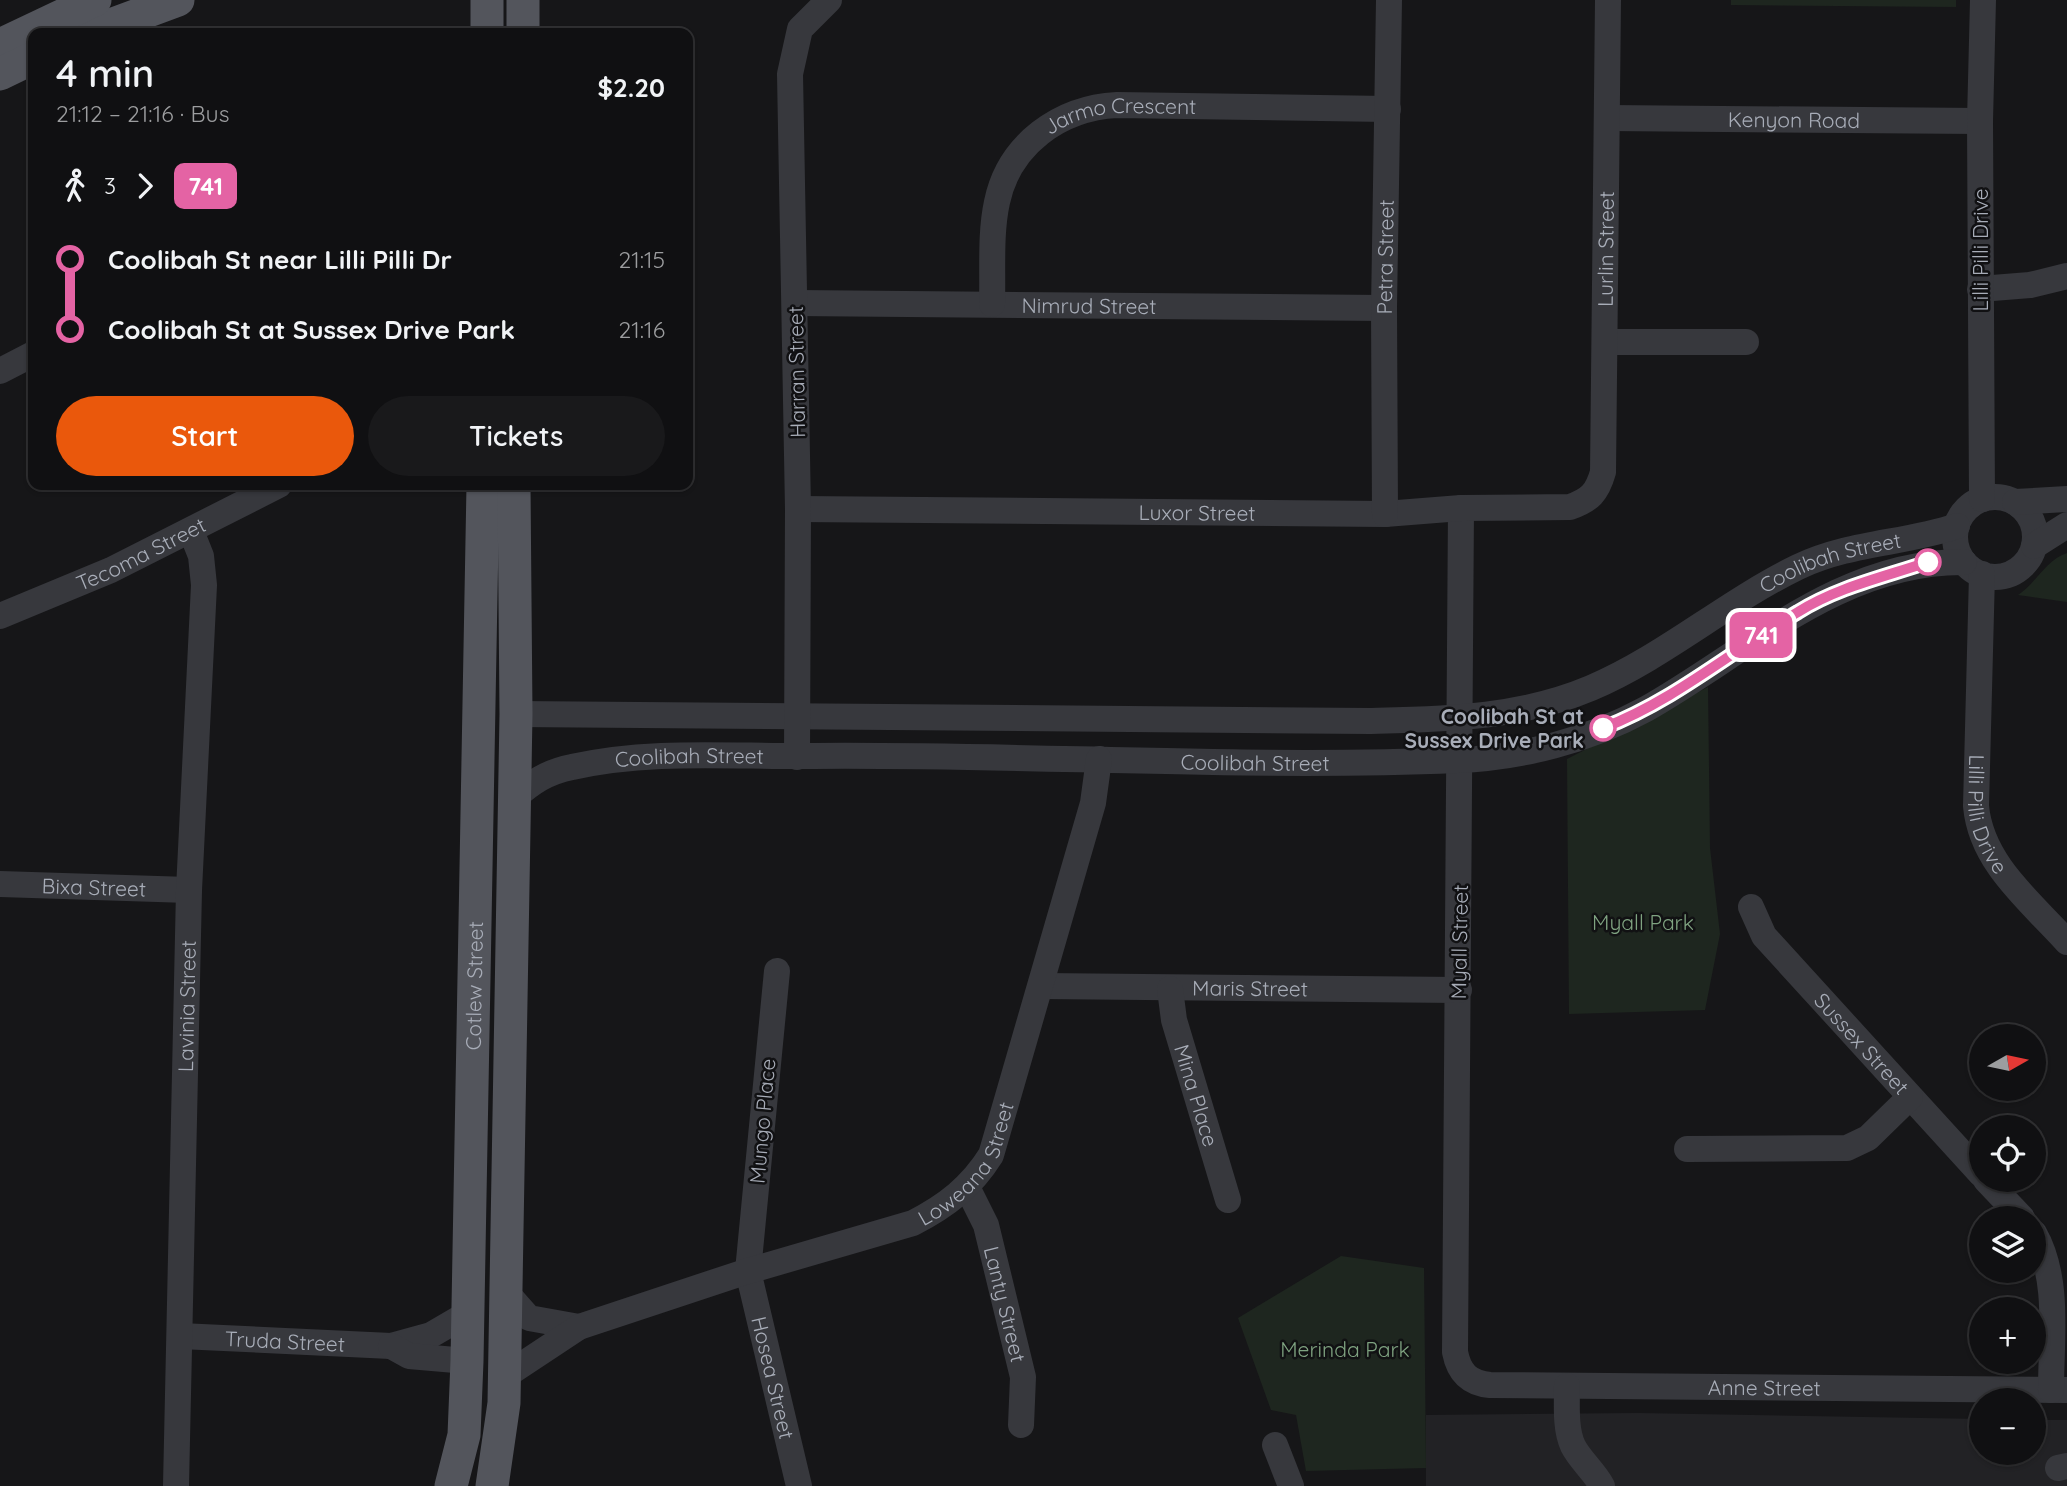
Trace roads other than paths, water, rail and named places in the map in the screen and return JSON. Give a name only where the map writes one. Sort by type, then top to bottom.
[{"type":"main road","points":[[36,28],[95,0]]},
{"type":"main road","points":[[102,28],[178,0]]},
{"type":"main road","points":[[487,0],[487,28]]},
{"type":"main road","points":[[523,0],[523,28]]},
{"type":"main road","points":[[0,45],[28,32]]},
{"type":"main road","points":[[0,74],[28,60]]},
{"type":"main road","name":"Cotlew Street","points":[[452,1486],[464,1435],[467,1361],[475,785],[481,678],[483,490]]},
{"type":"main road","name":"Cotlew Street","points":[[492,1486],[498,1456],[505,1376],[516,714],[514,490]]},
{"type":"main road","points":[[475,785],[486,762],[488,728],[499,717],[516,714]]},
{"type":"main road","points":[[467,1361],[484,1352],[490,1344],[494,1334],[495,1291],[506,1282]]},
{"type":"street","name":"Harran Street","points":[[797,757],[798,509],[790,74],[800,29],[829,0]]},
{"type":"street","name":"Petra Street","points":[[1385,514],[1384,307],[1389,0]]},
{"type":"street","name":"Lurlin Street","points":[[1593,496],[1603,472],[1608,0]]},
{"type":"street","name":"Lilli Pilli Drive","points":[[1982,499],[1980,121],[1983,0]]},
{"type":"street","name":"Jarmo Crescent","points":[[992,304],[994,225],[1002,185],[1023,149],[1040,132],[1069,115],[1084,109],[1117,105],[1388,109]]},
{"type":"street","name":"Kenyon Road","points":[[1607,118],[1980,121]]},
{"type":"street","points":[[1980,289],[2031,285],[2067,276]]},
{"type":"street","name":"Nimrud Street","points":[[795,303],[1384,307]]},
{"type":"street","points":[[1605,342],[1746,342]]},
{"type":"street","points":[[0,371],[28,357]]},
{"type":"street","name":"Tecoma Street","points":[[0,616],[111,570],[269,490]]},
{"type":"street","name":"Luxor Street","points":[[798,509],[1385,514],[1461,508],[1570,507],[1593,496]]},
{"type":"street","points":[[2067,499],[2015,502],[1993,497],[1982,499],[1971,505],[1957,526],[1955,538],[1973,568],[1993,577],[2014,572],[2023,565],[2034,546],[2067,525]]},
{"type":"street","points":[[2015,502],[2032,521],[2034,546]]},
{"type":"street","name":"Myall Street","points":[[1461,508],[1455,1352],[1464,1374]]},
{"type":"street","name":"Coolibah Street","points":[[516,714],[1103,720],[1460,719],[1531,709],[1592,688],[1626,671],[1751,592],[1837,551],[1931,534],[1957,526]]},
{"type":"street","name":"Lavinia Street","points":[[176,1486],[189,890],[204,585],[201,556],[191,531]]},
{"type":"street","name":"Coolibah Street","points":[[513,799],[537,779],[585,764],[646,756],[1460,760],[1532,751],[1624,720],[1799,610],[1831,594],[1928,562],[1973,568]]},
{"type":"street","name":"Lilli Pilli Drive","points":[[1973,568],[1976,806],[1981,837],[1999,868],[2067,942]]},
{"type":"street","name":"Loweana Street","points":[[505,1376],[579,1328],[748,1271],[913,1223],[952,1201],[967,1187],[991,1155],[1093,803],[1099,759]]},
{"type":"street","name":"Bixa Street","points":[[0,884],[189,890]]},
{"type":"street","name":"Sussex Street","points":[[1751,907],[1764,936],[1969,1161]]},
{"type":"street","name":"Mungo Place","points":[[748,1271],[776,971]]},
{"type":"street","name":"Maris Street","points":[[1042,986],[1459,990]]},
{"type":"street","name":"Mina Place","points":[[1170,989],[1174,1020],[1228,1200]]},
{"type":"street","points":[[1687,1149],[1847,1148],[1868,1138],[1910,1097]]},
{"type":"street","name":"Lanty Street","points":[[967,1187],[986,1225],[1023,1377],[1021,1425]]},
{"type":"street","points":[[1997,1192],[2011,1206]]},
{"type":"street","points":[[2046,1266],[2059,1390]]},
{"type":"street","name":"Hosea Street","points":[[748,1271],[799,1486]]},
{"type":"street","name":"Loweana Street","points":[[506,1282],[529,1318],[579,1328]]},
{"type":"street","name":"Truda Street","points":[[180,1336],[391,1346],[431,1335],[467,1314]]},
{"type":"street","name":"Truda Street","points":[[391,1346],[409,1356],[467,1361]]},
{"type":"street","name":"Anne Street","points":[[1464,1374],[1481,1384],[2059,1390]]},
{"type":"street","points":[[1567,1386],[1567,1412],[1573,1446],[1602,1486]]},
{"type":"street","points":[[1275,1446],[1291,1486]]},
{"type":"place","name":"Coolibah St at Sussex Drive Park","points":[[1603,728]]},
{"type":"park label","name":"Myall Park","points":[[1643,922]]},
{"type":"park label","name":"Merinda Park","points":[[1345,1349]]}]
